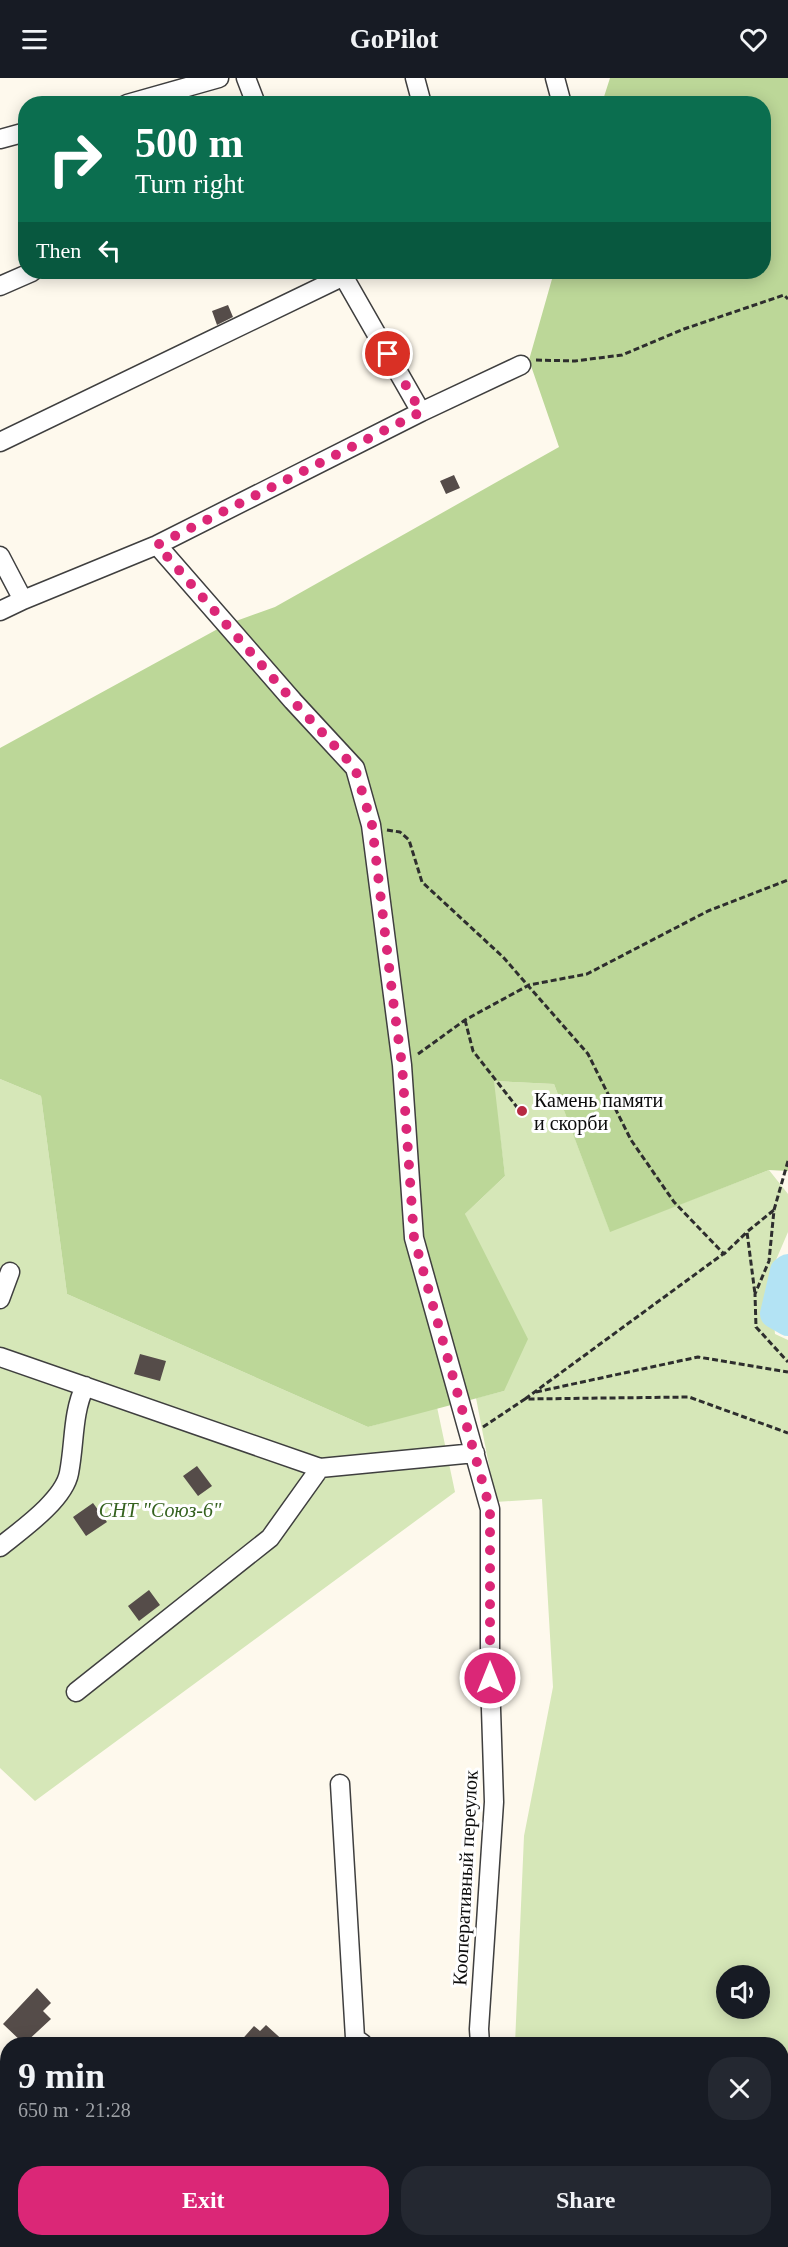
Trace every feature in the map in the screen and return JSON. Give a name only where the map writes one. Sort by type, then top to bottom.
[{"type":"street","points":[[156,96],[219,78]]},
{"type":"street","points":[[246,78],[253,96]]},
{"type":"street","points":[[415,78],[420,96]]},
{"type":"street","points":[[555,78],[560,96]]},
{"type":"street","points":[[0,139],[18,134]]},
{"type":"street","points":[[0,286],[18,278]]},
{"type":"street","points":[[0,442],[332,279]]},
{"type":"street","points":[[345,279],[421,412]]},
{"type":"street","points":[[0,611],[157,545],[525,362]]},
{"type":"street","name":"Кооперативный переулок","points":[[157,545],[293,701],[355,768],[372,825],[402,1065],[414,1238],[490,1509],[490,1678],[494,1802],[480,2037]]},
{"type":"street","points":[[0,556],[23,600]]},
{"type":"street","points":[[0,1299],[10,1272]]},
{"type":"street","points":[[0,1357],[320,1468],[472,1444]]},
{"type":"street","points":[[0,1547],[54,1501],[69,1475],[76,1405],[85,1386]]},
{"type":"street","points":[[76,1692],[270,1538],[320,1468]]},
{"type":"street","points":[[340,1784],[355,2037]]},
{"type":"path","points":[[525,362],[576,361],[622,355],[684,329],[786,294],[788,299]]},
{"type":"path","points":[[372,825],[400,832],[409,840],[422,882],[482,935],[588,1054],[631,1140],[674,1202],[724,1254]]},
{"type":"path","points":[[402,1065],[465,1020],[528,985],[587,974],[708,911],[788,880]]},
{"type":"path","points":[[465,1020],[473,1051],[520,1112]]},
{"type":"path","points":[[755,1294],[769,1261],[774,1210],[788,1161]]},
{"type":"path","points":[[472,1444],[534,1392],[724,1254],[774,1210]]},
{"type":"path","points":[[747,1232],[755,1294],[756,1327],[788,1362]]},
{"type":"path","points":[[534,1392],[698,1357],[788,1372]]},
{"type":"path","points":[[525,1399],[689,1397],[788,1433]]},
{"type":"green space","points":[[610,78],[788,78],[788,1171],[769,1170],[610,1232],[554,1084],[494,1081],[505,1176],[465,1214],[528,1339],[504,1391],[368,1427],[67,1294],[41,1096],[0,1079],[0,748],[225,625],[275,607],[559,447],[529,360],[552,279],[771,279],[771,96],[604,96]]},
{"type":"green space","name":"СНТ \"Союз-6\"","points":[[0,1079],[41,1096],[67,1294],[368,1427],[437,1407],[455,1492],[35,1801],[0,1768]]},
{"type":"green space","points":[[493,1081],[554,1084],[610,1231],[769,1170],[788,1194],[788,1232],[770,1274],[775,1334],[788,1340],[788,2037],[515,2037],[524,1836],[553,1687],[542,1499],[496,1502],[476,1398],[504,1391],[465,1214],[505,1176]]},
{"type":"building","points":[[228,305],[233,317],[217,325],[212,311]]},
{"type":"building","points":[[454,475],[460,488],[446,494],[440,481]]},
{"type":"building","points":[[140,1354],[166,1361],[160,1381],[134,1374]]},
{"type":"building","points":[[197,1466],[212,1486],[198,1496],[183,1476]]},
{"type":"building","points":[[93,1503],[107,1522],[86,1536],[73,1517]]},
{"type":"building","points":[[149,1590],[160,1605],[139,1621],[128,1606]]},
{"type":"building","points":[[37,1988],[51,2003],[43,2011],[51,2019],[32,2037],[17,2037],[3,2024]]},
{"type":"building","points":[[266,2025],[279,2037],[244,2037],[254,2026],[260,2031]]},
{"type":"waterway","points":[[788,1268],[784,1271],[774,1314],[788,1322]]},
{"type":"place","name":"Камень памяти и скорби","points":[[522,1111]]},
{"type":"route","points":[[388,354],[421,412],[157,545],[225,625],[355,768],[372,825],[402,1065],[414,1238],[490,1509],[490,1678]]}]
